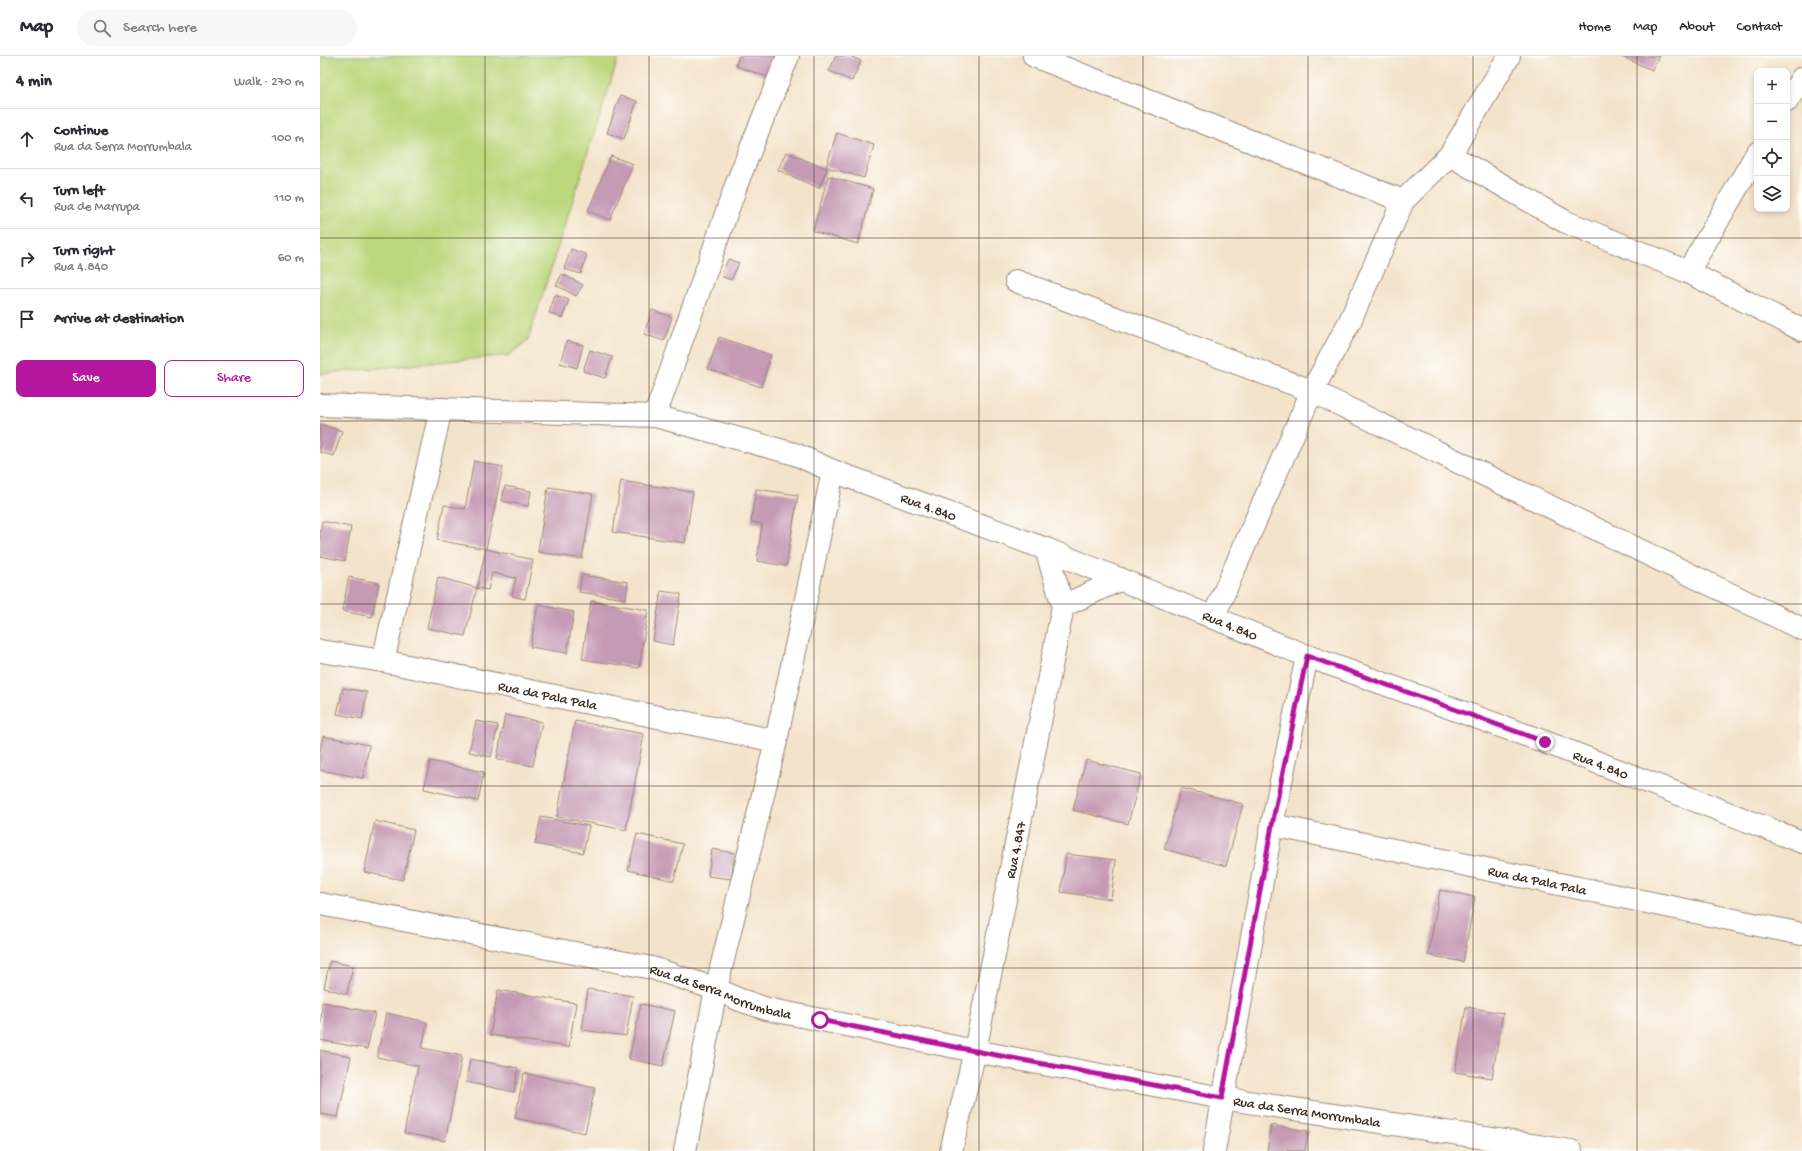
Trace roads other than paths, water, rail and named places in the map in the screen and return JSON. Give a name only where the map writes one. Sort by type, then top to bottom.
[{"type":"street","points":[[655,416],[737,183],[788,56]]},
{"type":"street","points":[[1034,56],[1403,201]]},
{"type":"street","points":[[1212,618],[1312,391],[1350,321],[1403,201],[1450,155],[1509,56]]},
{"type":"street","points":[[1790,97],[1802,78]]},
{"type":"street","points":[[1790,104],[1802,112]]},
{"type":"street","points":[[1450,155],[1564,221],[1688,272],[1802,330]]},
{"type":"street","points":[[1688,272],[1754,158]]},
{"type":"street","points":[[1016,281],[1312,391],[1802,629]]},
{"type":"street","name":"Rua 4.840","points":[[320,405],[655,416],[795,454],[833,471],[1046,549],[1307,656],[1545,742],[1802,842]]},
{"type":"street","points":[[383,661],[440,409]]},
{"type":"street","points":[[685,1151],[716,989],[776,742],[833,471]]},
{"type":"street","name":"Rua 4.847","points":[[951,1151],[975,1051],[1063,606],[1046,549]]},
{"type":"street","points":[[1063,606],[1121,579]]},
{"type":"street","name":"Rua da Pala Pala","points":[[320,651],[383,661],[776,742]]},
{"type":"street","points":[[1214,1151],[1222,1098],[1272,825],[1307,656]]},
{"type":"street","name":"Rua da Pala Pala","points":[[1272,825],[1802,934]]},
{"type":"street","name":"Rua da Serra Morrumbala","points":[[320,904],[652,968],[716,989],[740,1000],[767,1009],[975,1051],[1222,1098],[1571,1151]]}]
